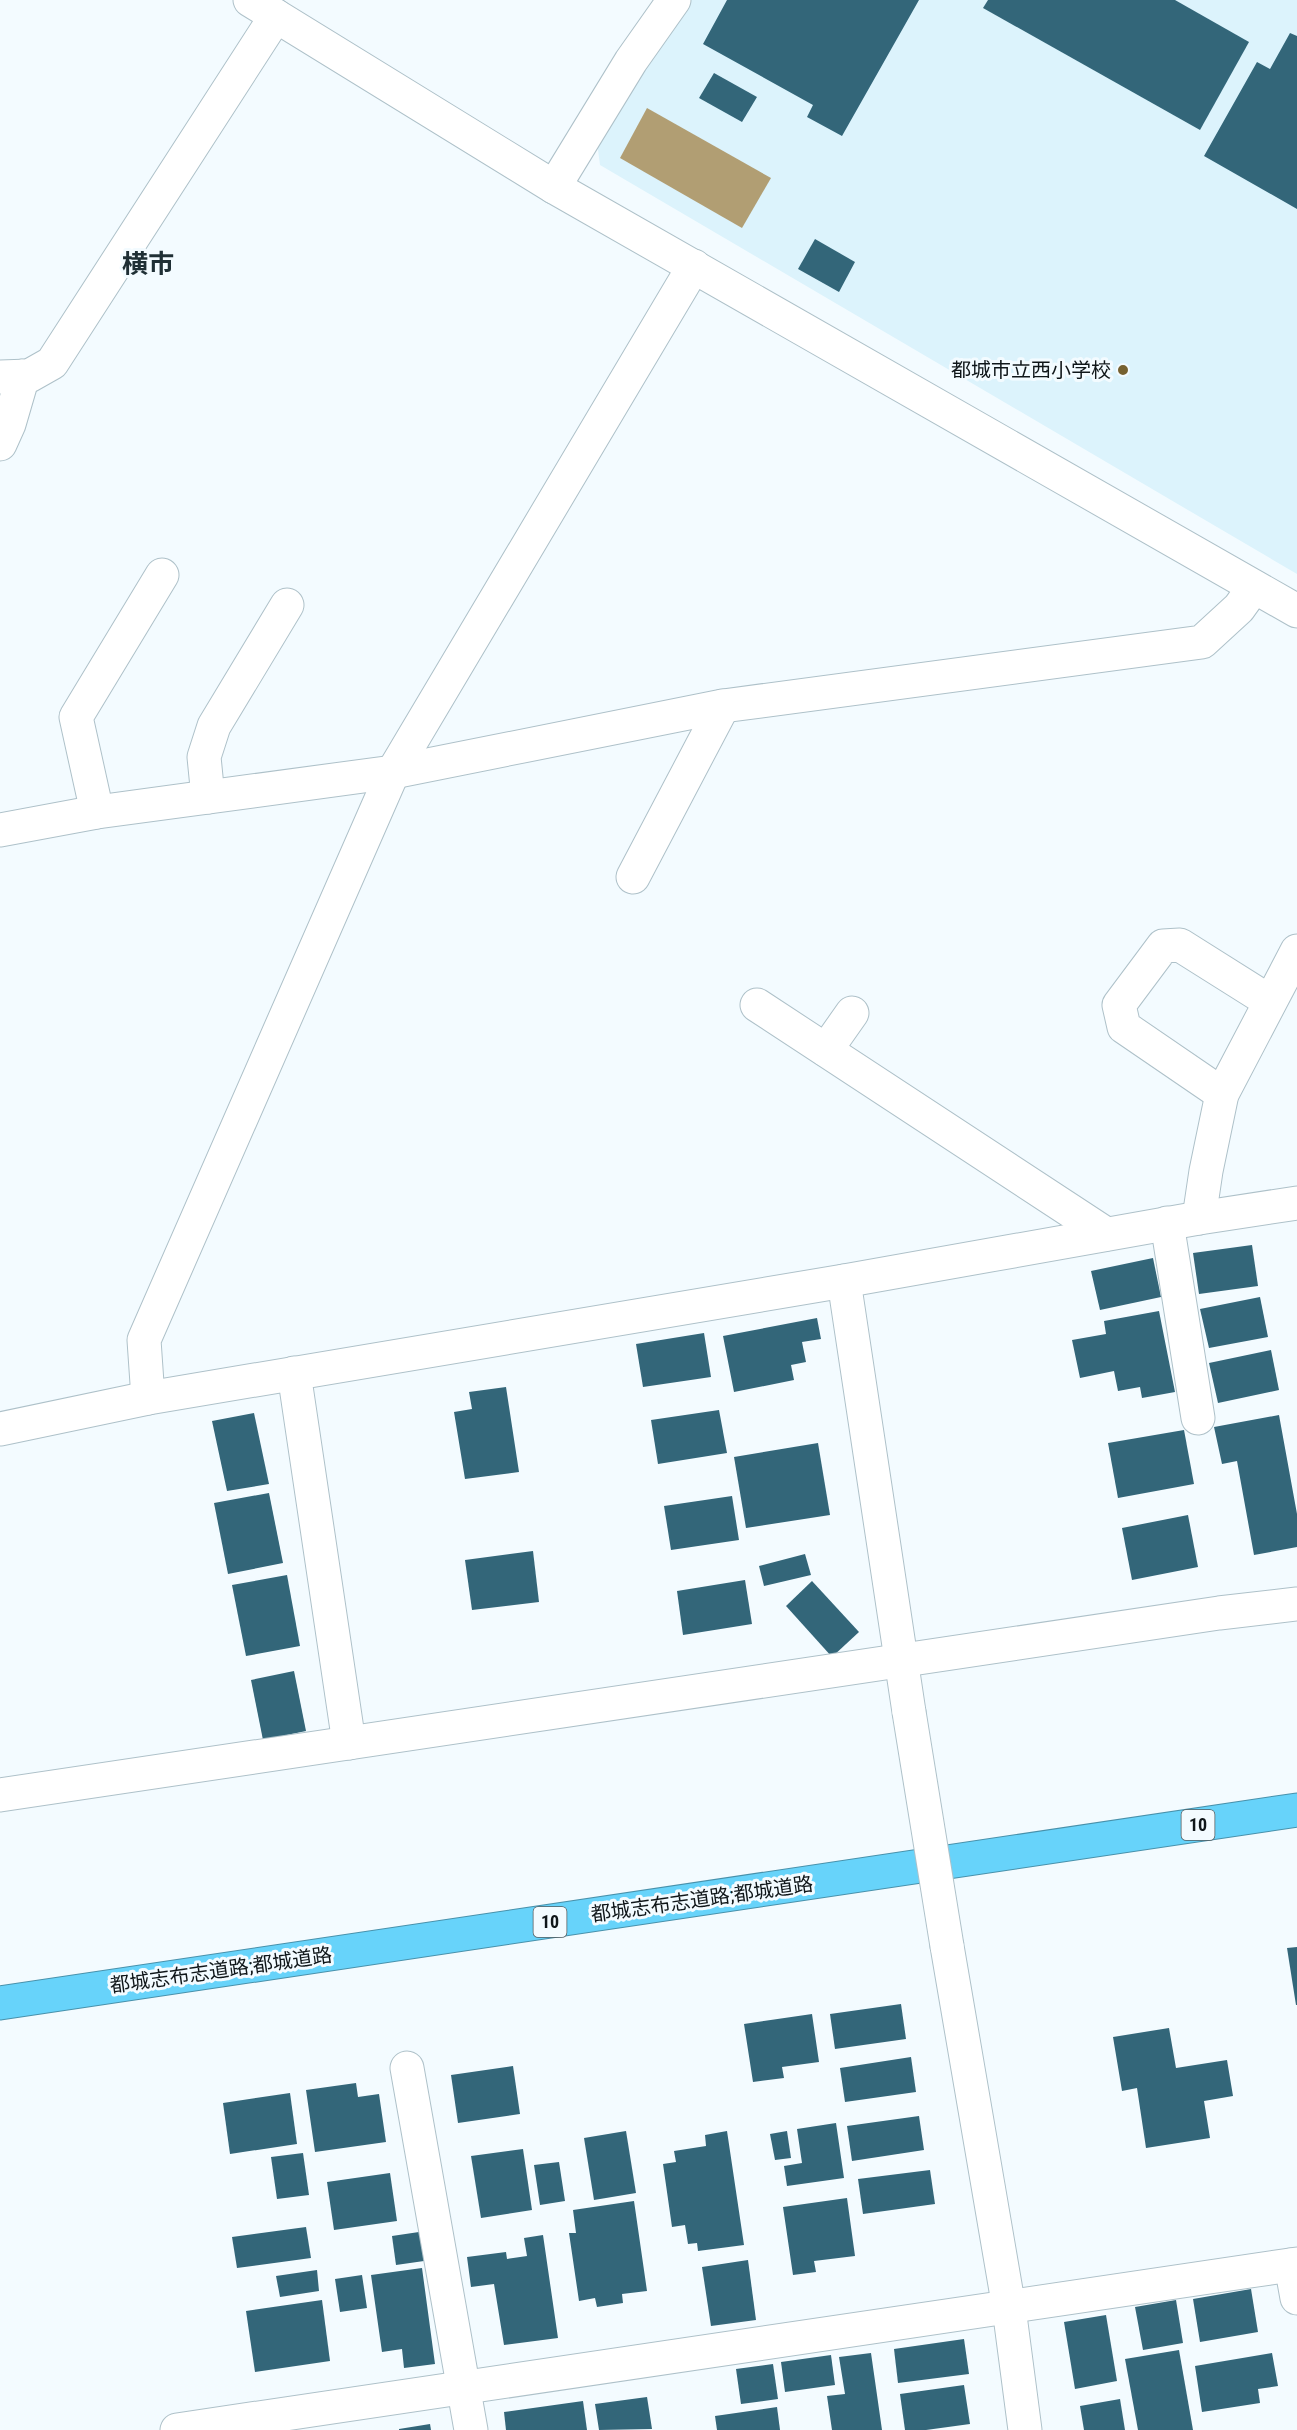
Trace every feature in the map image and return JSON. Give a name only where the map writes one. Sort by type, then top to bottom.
[{"type":"highway","points":[[1099,1840],[1297,1799]]},
{"type":"highway","name":"都城志布志道路;都城道路","points":[[0,2003],[1297,1810]]},
{"type":"highway","points":[[1099,1840],[1297,1817]]},
{"type":"street","points":[[554,187],[632,61],[674,0]]},
{"type":"street","points":[[0,444],[9,424],[11,377],[29,376],[52,363],[263,8],[554,187],[1297,611]]},
{"type":"street","points":[[148,1398],[144,1340],[393,772],[694,266]]},
{"type":"street","points":[[98,812],[76,717],[162,574]]},
{"type":"street","points":[[0,830],[98,812],[393,772],[723,706],[1202,642],[1239,608],[1254,587]]},
{"type":"street","points":[[208,797],[204,757],[214,726],[287,606]]},
{"type":"street","points":[[633,877],[723,706]]},
{"type":"street","points":[[1221,1094],[1124,1027],[1119,1005],[1163,946],[1180,945],[1269,1001]]},
{"type":"street","points":[[1199,1218],[1221,1094],[1297,951]]},
{"type":"street","points":[[757,1005],[1107,1234]]},
{"type":"street","points":[[826,1050],[852,1013]]},
{"type":"street","points":[[0,1429],[148,1398],[844,1281],[1167,1223],[1297,1203]]},
{"type":"street","points":[[1167,1223],[1198,1418]]},
{"type":"street","points":[[844,1281],[909,1712],[1009,2308],[1025,2430]]},
{"type":"street","points":[[294,1373],[349,1743]]},
{"type":"street","points":[[0,1795],[1219,1613],[1297,1604]]},
{"type":"street","points":[[407,2068],[471,2430]]},
{"type":"street","points":[[177,2430],[1294,2264],[1297,2298]]},
{"type":"shaded area","name":"都城市立西小学校","points":[[691,0],[1297,0],[1297,574],[600,165],[597,142],[633,84]]},
{"type":"shaded area","points":[[647,108],[771,178],[742,228],[620,158]]},
{"type":"building","points":[[727,0],[919,0],[842,136],[807,117],[813,105],[703,44]]},
{"type":"building","points":[[988,0],[1175,0],[1249,42],[1200,130],[983,8]]},
{"type":"building","points":[[1290,33],[1297,36],[1297,209],[1204,156],[1257,62],[1270,69]]},
{"type":"building","points":[[714,73],[757,97],[742,122],[699,98]]},
{"type":"building","points":[[815,239],[855,262],[839,292],[798,269]]},
{"type":"building","points":[[1252,1245],[1258,1286],[1199,1294],[1193,1253]]},
{"type":"building","points":[[1153,1258],[1161,1297],[1100,1310],[1091,1271]]},
{"type":"building","points":[[1260,1297],[1268,1337],[1209,1348],[1200,1309]]},
{"type":"building","points":[[1159,1311],[1175,1392],[1142,1398],[1140,1387],[1118,1391],[1114,1371],[1080,1378],[1072,1340],[1106,1334],[1104,1321]]},
{"type":"building","points":[[817,1318],[821,1339],[802,1342],[806,1362],[791,1365],[794,1380],[734,1392],[723,1336]]},
{"type":"building","points":[[704,1333],[711,1377],[643,1387],[636,1344]]},
{"type":"building","points":[[1271,1350],[1279,1390],[1218,1403],[1209,1363]]},
{"type":"building","points":[[506,1387],[519,1472],[465,1479],[454,1412],[472,1409],[469,1392]]},
{"type":"building","points":[[719,1410],[727,1453],[658,1464],[651,1420]]},
{"type":"building","points":[[254,1413],[269,1484],[227,1491],[212,1421]]},
{"type":"building","points":[[1279,1415],[1297,1514],[1297,1547],[1254,1555],[1237,1461],[1222,1464],[1214,1427]]},
{"type":"building","points":[[1184,1430],[1194,1484],[1118,1498],[1108,1443]]},
{"type":"building","points":[[818,1443],[830,1515],[746,1528],[734,1457]]},
{"type":"building","points":[[269,1493],[283,1563],[228,1574],[214,1503]]},
{"type":"building","points":[[732,1496],[739,1540],[671,1550],[664,1506]]},
{"type":"building","points":[[1188,1515],[1198,1567],[1132,1580],[1122,1528]]},
{"type":"building","points":[[533,1551],[539,1602],[472,1610],[465,1560]]},
{"type":"building","points":[[805,1554],[811,1575],[764,1586],[759,1566]]},
{"type":"building","points":[[287,1575],[300,1646],[246,1656],[232,1585]]},
{"type":"building","points":[[745,1580],[752,1624],[683,1635],[677,1591]]},
{"type":"building","points":[[812,1581],[859,1632],[832,1657],[786,1606]]},
{"type":"building","points":[[294,1671],[306,1731],[263,1740],[251,1680]]},
{"type":"building","points":[[1297,1947],[1297,2005],[1296,2005],[1287,1948]]},
{"type":"building","points":[[901,2004],[906,2039],[835,2049],[830,2014]]},
{"type":"building","points":[[812,2014],[819,2062],[782,2067],[784,2078],[753,2082],[744,2024]]},
{"type":"building","points":[[1169,2028],[1176,2068],[1227,2060],[1233,2096],[1204,2101],[1210,2138],[1146,2148],[1137,2088],[1122,2091],[1113,2037]]},
{"type":"building","points":[[911,2057],[916,2092],[845,2102],[840,2068]]},
{"type":"building","points":[[513,2066],[520,2114],[458,2123],[451,2075]]},
{"type":"building","points":[[356,2083],[358,2097],[379,2094],[386,2142],[315,2152],[306,2090]]},
{"type":"building","points":[[290,2093],[297,2144],[230,2154],[223,2103]]},
{"type":"building","points":[[919,2116],[924,2150],[852,2161],[847,2126]]},
{"type":"building","points":[[836,2123],[844,2178],[787,2186],[784,2166],[802,2163],[797,2129]]},
{"type":"building","points":[[626,2131],[636,2193],[594,2200],[584,2138]]},
{"type":"building","points":[[727,2131],[744,2245],[698,2251],[697,2243],[688,2244],[685,2225],[672,2227],[663,2164],[676,2162],[674,2151],[706,2146],[705,2135]]},
{"type":"building","points":[[787,2131],[791,2158],[775,2160],[770,2134]]},
{"type":"building","points":[[523,2149],[532,2210],[481,2218],[471,2156]]},
{"type":"building","points":[[303,2153],[309,2195],[277,2199],[271,2157]]},
{"type":"building","points":[[559,2162],[565,2201],[540,2205],[534,2165]]},
{"type":"building","points":[[930,2170],[935,2204],[863,2214],[858,2179]]},
{"type":"building","points":[[390,2173],[397,2221],[334,2230],[327,2182]]},
{"type":"building","points":[[847,2198],[855,2256],[814,2261],[816,2272],[793,2275],[783,2207]]},
{"type":"building","points":[[634,2201],[647,2291],[622,2294],[623,2303],[597,2307],[595,2298],[579,2301],[569,2233],[576,2233],[573,2210]]},
{"type":"building","points":[[306,2227],[311,2258],[237,2268],[232,2237]]},
{"type":"building","points":[[419,2232],[424,2261],[396,2265],[392,2236]]},
{"type":"building","points":[[543,2235],[558,2338],[504,2345],[494,2284],[471,2287],[467,2257],[506,2252],[507,2259],[527,2256],[524,2238]]},
{"type":"building","points":[[748,2260],[756,2320],[711,2326],[702,2267]]},
{"type":"building","points":[[422,2268],[435,2364],[404,2368],[402,2349],[382,2352],[371,2275]]},
{"type":"building","points":[[317,2270],[319,2291],[280,2297],[276,2276]]},
{"type":"building","points":[[362,2275],[367,2308],[340,2312],[335,2279]]},
{"type":"building","points":[[1251,2289],[1258,2332],[1200,2342],[1193,2299]]},
{"type":"building","points":[[322,2300],[330,2361],[255,2372],[246,2311]]},
{"type":"building","points":[[1176,2300],[1183,2343],[1143,2350],[1135,2307]]},
{"type":"building","points":[[1106,2315],[1117,2381],[1075,2389],[1064,2322]]},
{"type":"building","points":[[964,2339],[969,2374],[898,2383],[894,2349]]},
{"type":"building","points":[[1179,2350],[1193,2430],[1138,2430],[1125,2359]]},
{"type":"building","points":[[871,2353],[882,2430],[832,2430],[827,2396],[845,2394],[839,2357]]},
{"type":"building","points":[[1272,2353],[1278,2386],[1258,2389],[1260,2403],[1202,2412],[1195,2366]]},
{"type":"building","points":[[831,2355],[835,2385],[785,2392],[781,2362]]},
{"type":"building","points":[[773,2364],[778,2399],[741,2404],[736,2369]]},
{"type":"building","points":[[964,2385],[970,2424],[926,2430],[905,2430],[900,2394]]},
{"type":"building","points":[[647,2397],[652,2429],[599,2430],[595,2404]]},
{"type":"building","points":[[1120,2399],[1125,2430],[1084,2430],[1080,2406]]},
{"type":"building","points":[[583,2401],[587,2430],[506,2430],[504,2412]]},
{"type":"building","points":[[777,2407],[780,2430],[717,2430],[715,2416]]},
{"type":"building","points":[[430,2424],[431,2430],[399,2430],[399,2429]]},
{"type":"place","name":"都城市立西小学校","points":[[1123,370]]},
{"type":"district","name":"横市","points":[[148,264]]}]
